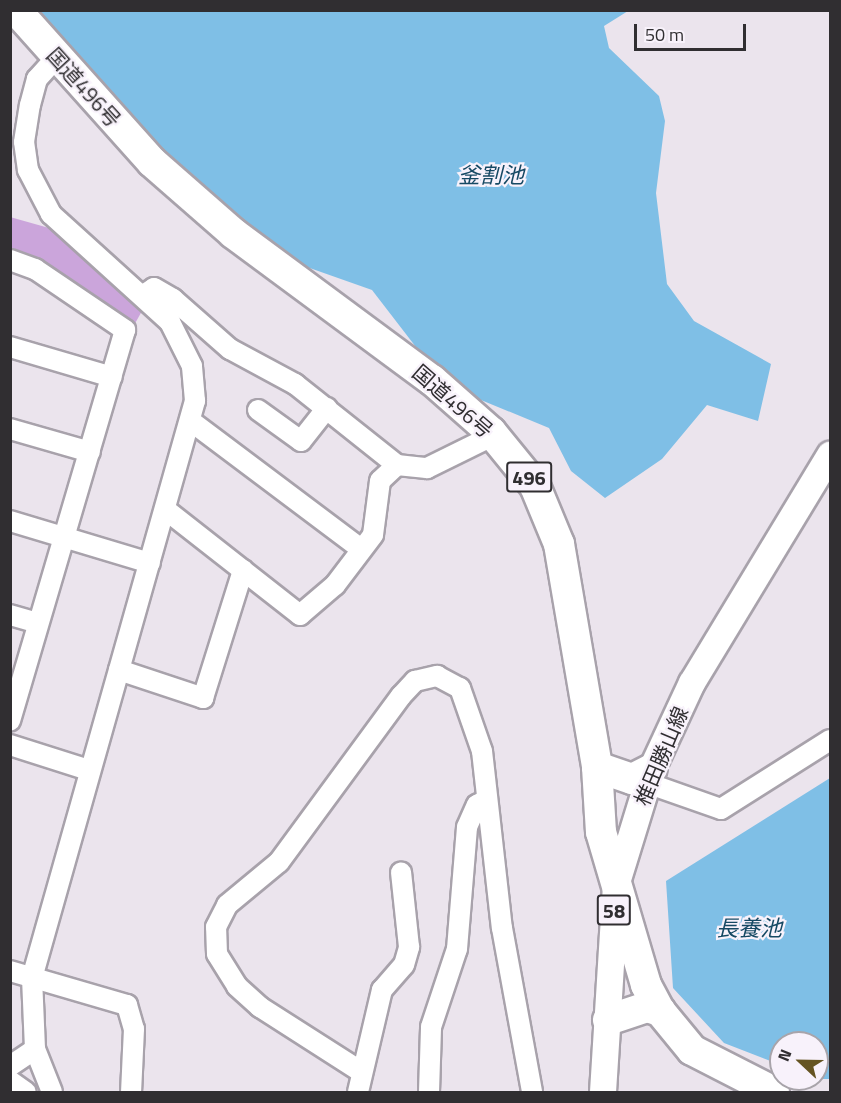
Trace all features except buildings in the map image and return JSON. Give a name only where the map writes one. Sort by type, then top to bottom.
[{"type":"highway","name":"国道496号","points":[[16,10],[152,162],[233,233],[432,380],[494,435],[535,486],[560,544],[597,767],[601,832],[646,985],[660,1011],[692,1050],[774,1092]]},
{"type":"highway","points":[[597,767],[632,778],[650,776]]},
{"type":"highway","points":[[608,1020],[647,1007],[660,1011]]},
{"type":"main road","name":"椎田勝山線","points":[[603,1092],[616,886],[650,776],[667,736],[720,635],[831,456]]},
{"type":"street","points":[[52,1092],[35,1049],[32,978],[89,770],[192,422],[195,383],[186,349],[170,322],[51,214],[28,170],[24,142],[37,79],[57,57]]},
{"type":"street","points":[[10,260],[54,281],[125,330],[66,537],[10,720]]},
{"type":"street","points":[[142,296],[154,288],[173,299],[230,349],[295,384],[397,465],[427,468],[494,435]]},
{"type":"street","points":[[10,347],[112,377]]},
{"type":"street","points":[[258,410],[301,441],[327,408]]},
{"type":"street","points":[[192,422],[361,549]]},
{"type":"street","points":[[10,429],[90,452]]},
{"type":"street","points":[[166,510],[300,615],[335,585],[373,535],[380,482],[397,465]]},
{"type":"street","points":[[10,521],[150,563]]},
{"type":"street","points":[[119,670],[203,698],[243,570]]},
{"type":"street","points":[[10,615],[38,623]]},
{"type":"street","points":[[360,1071],[260,1007],[237,986],[217,954],[221,917],[227,905],[279,862],[401,696],[426,676],[450,680],[460,688],[482,751],[502,928],[532,1092]]},
{"type":"street","points":[[650,776],[721,809],[831,740]]},
{"type":"street","points":[[10,745],[89,770]]},
{"type":"street","points":[[429,1092],[430,1027],[458,949],[467,827],[477,805],[487,800]]},
{"type":"street","points":[[358,1092],[360,1071],[382,990],[404,965],[409,947],[401,872]]},
{"type":"street","points":[[10,971],[127,1005],[134,1029],[131,1092]]},
{"type":"street","points":[[10,1066],[35,1049]]},
{"type":"street","points":[[10,1081],[26,1092]]},
{"type":"shaded area","points":[[10,217],[49,228],[142,311],[133,327],[11,255]]},
{"type":"water","name":"釜割池","points":[[37,11],[628,11],[604,26],[609,48],[659,96],[665,121],[656,193],[667,284],[694,321],[771,364],[758,421],[707,405],[662,459],[605,498],[571,471],[549,428],[464,393],[429,364],[372,290],[287,260],[168,162]]},
{"type":"water","name":"長養池","points":[[830,778],[830,1079],[829,1031],[769,1031],[769,1060],[724,1043],[673,988],[666,881]]}]
